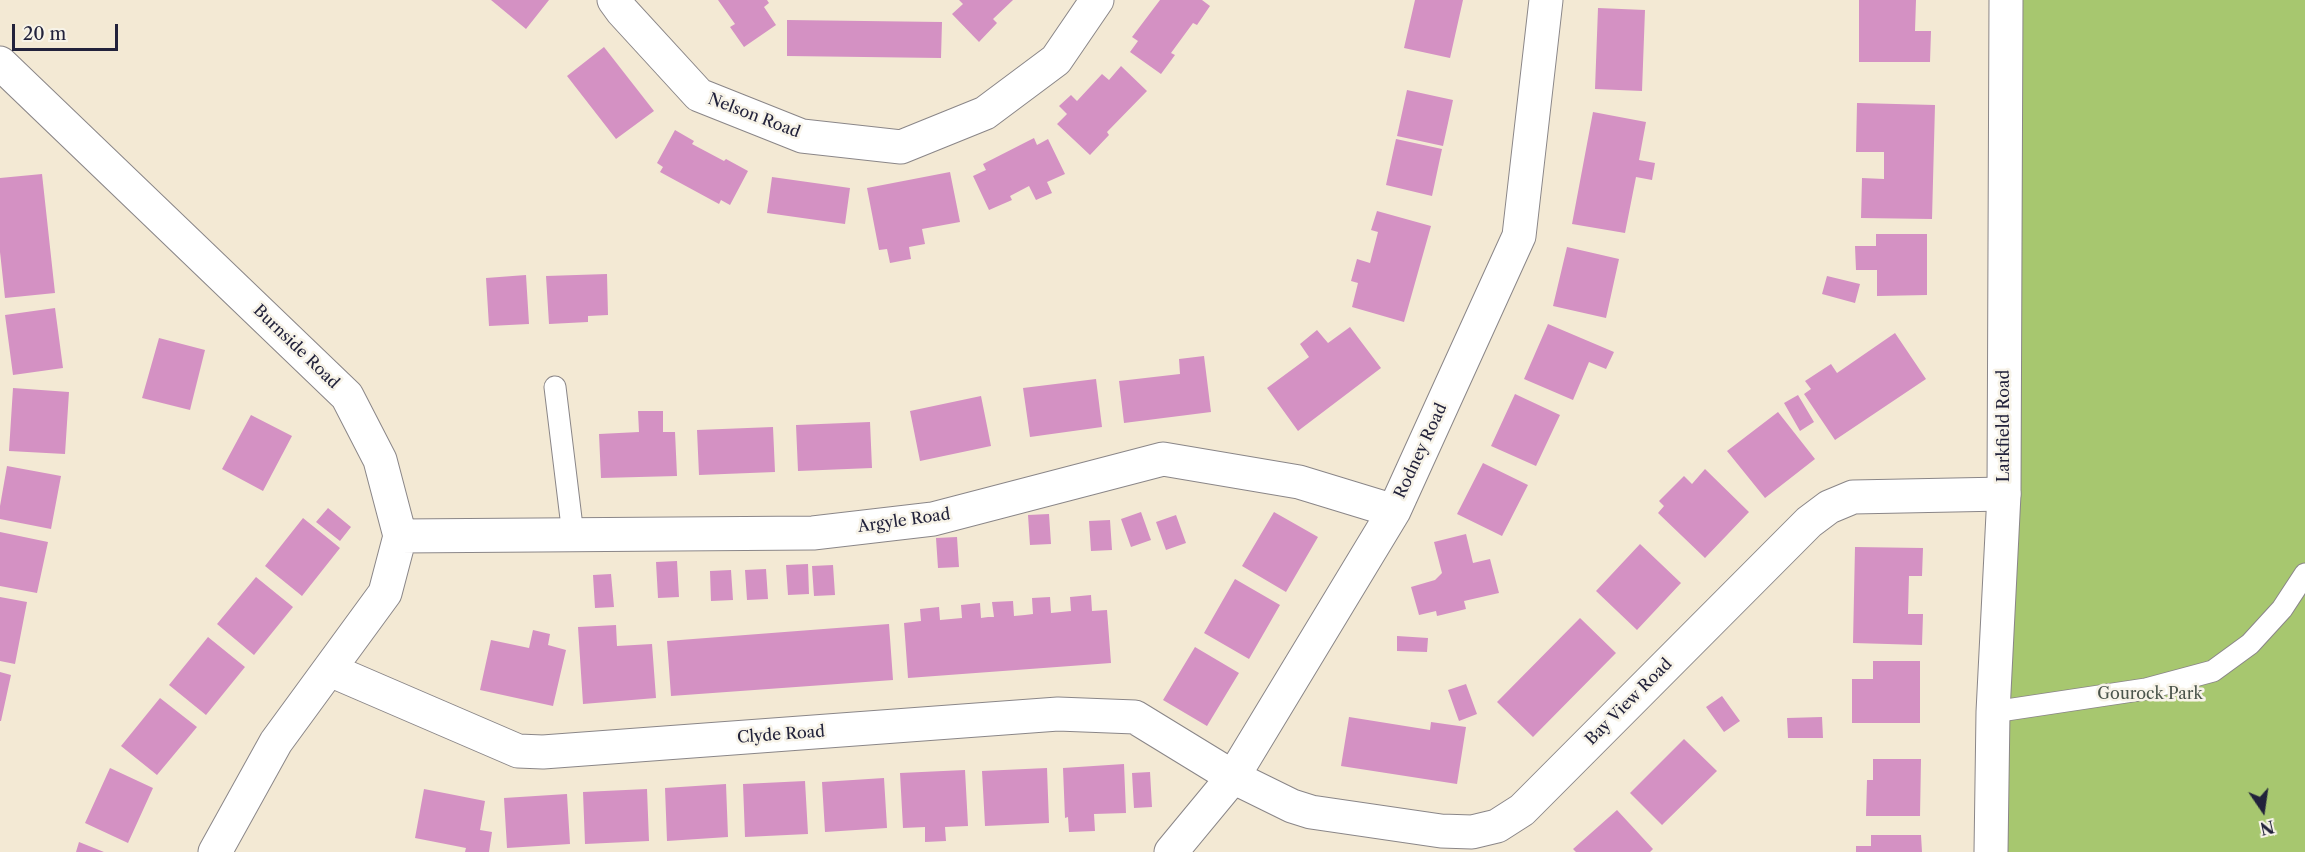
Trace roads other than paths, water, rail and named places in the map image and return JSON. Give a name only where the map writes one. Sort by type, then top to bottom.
[{"type":"street","name":"Nelson Road","points":[[614,0],[699,95],[802,136],[901,147],[985,113],[1056,60],[1097,0]]},
{"type":"street","name":"Rodney Road","points":[[1171,852],[1233,777],[1394,511],[1519,237],[1545,0]]},
{"type":"street","name":"Larkfield Road","points":[[1991,852],[1993,712],[2004,494],[2006,0]]},
{"type":"street","name":"Burnside Road","points":[[0,63],[347,396],[380,460],[400,536],[385,593],[276,742],[215,852]]},
{"type":"street","name":"Argyle Road","points":[[400,536],[813,533],[933,519],[1163,459],[1299,482],[1394,511]]},
{"type":"street","name":"Bay View Road","points":[[1233,777],[1293,806],[1311,812],[1441,831],[1472,832],[1497,826],[1522,810],[1809,522],[1829,507],[1853,497],[2004,494]]},
{"type":"street","name":"Clyde Road","points":[[330,670],[518,751],[543,752],[1058,714],[1135,717],[1233,777]]},
{"type":"lane","points":[[555,387],[573,535]]},
{"type":"lane","points":[[1993,712],[2146,689],[2213,671],[2250,644],[2282,609],[2305,574]]},
{"type":"park label","name":"Gourock Park","points":[[2150,694]]}]
